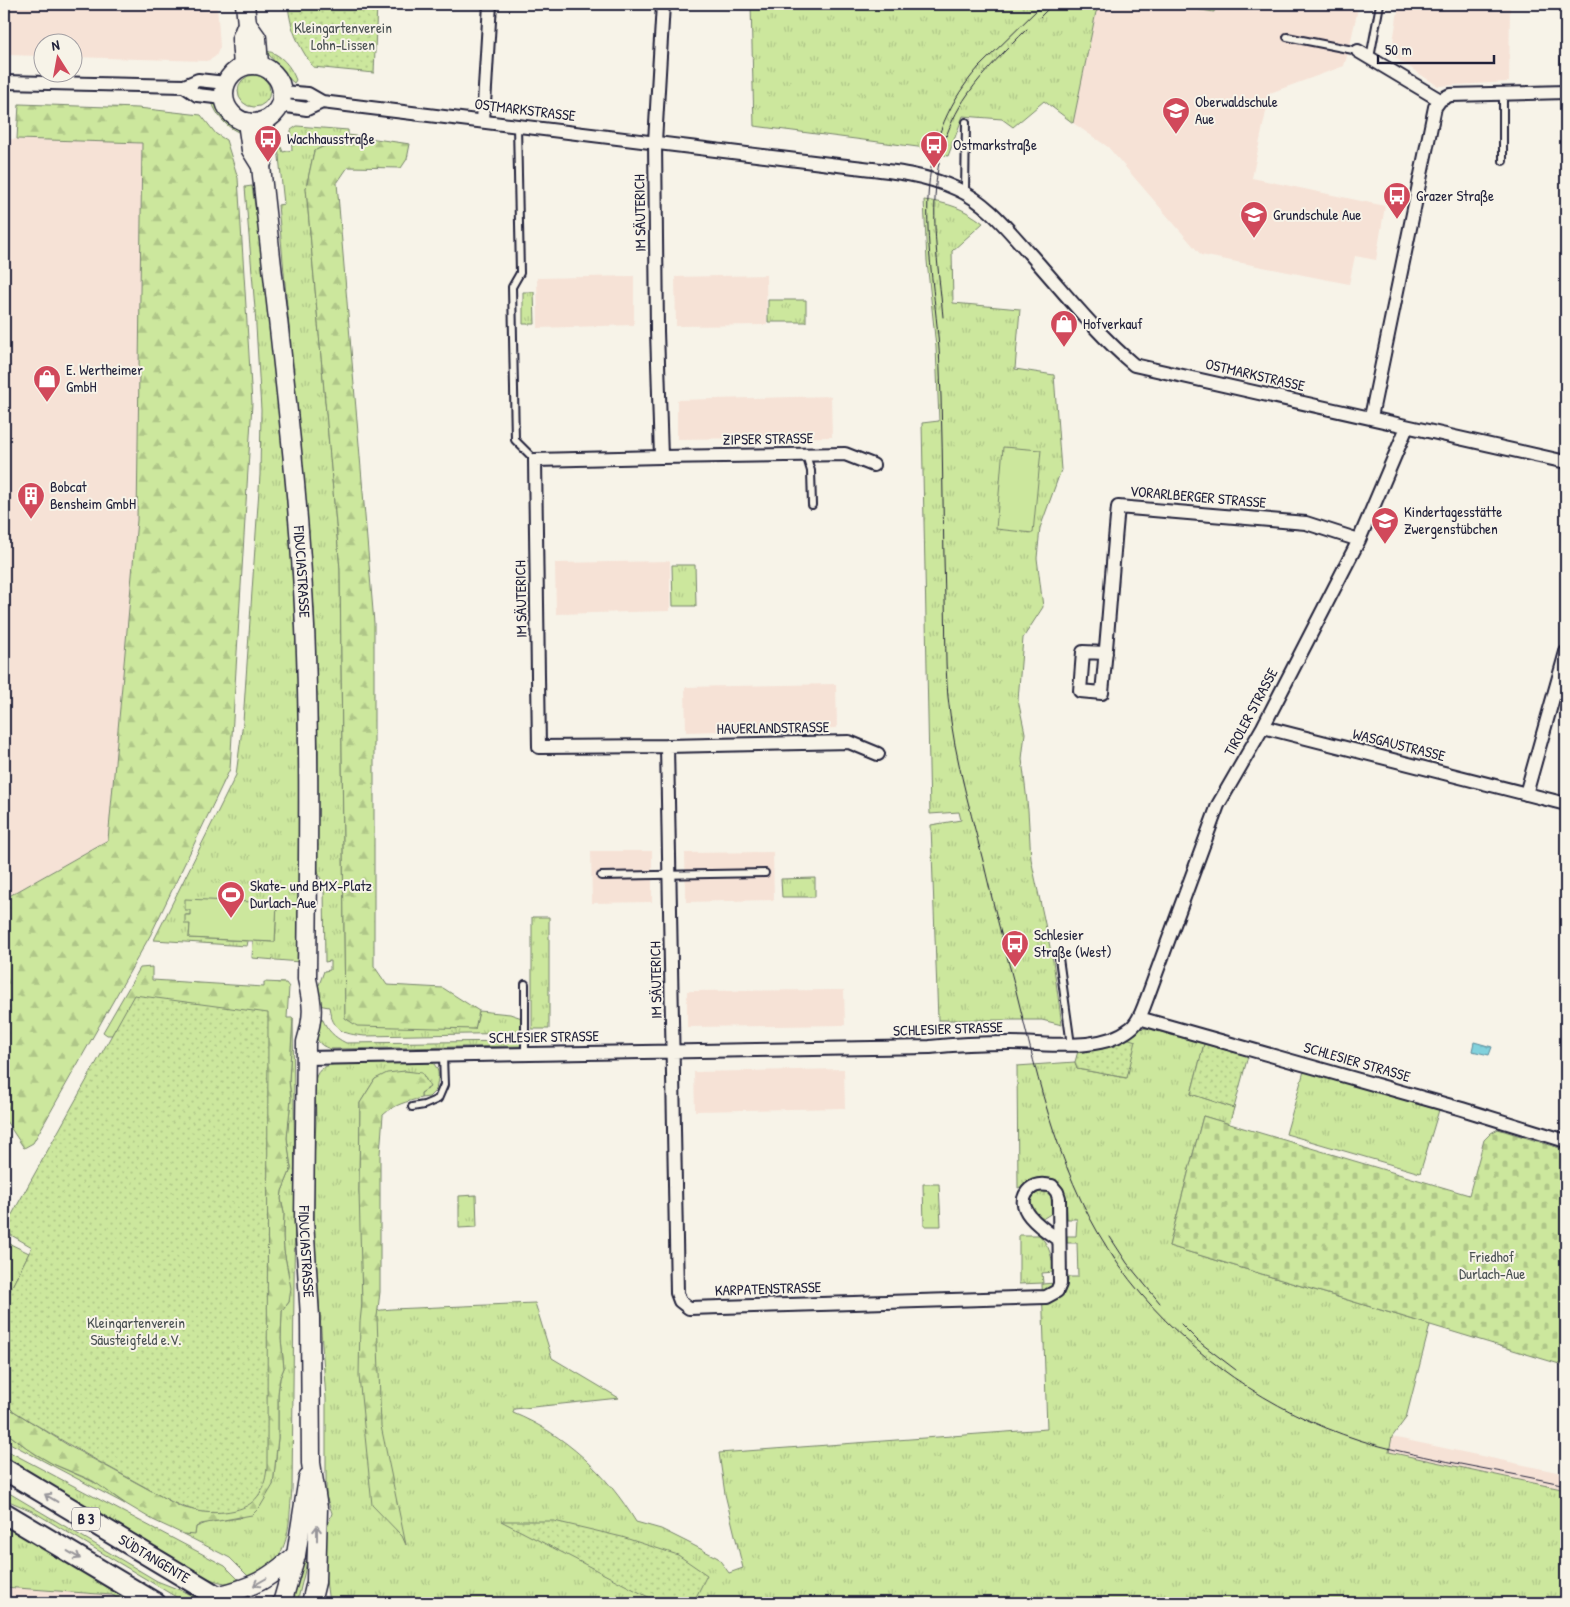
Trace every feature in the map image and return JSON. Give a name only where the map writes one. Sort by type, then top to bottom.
[{"type":"main road","points":[[245,4],[247,24],[241,39],[251,66]]},
{"type":"main road","points":[[251,66],[268,69],[280,83],[281,99],[276,112],[255,122],[239,119],[232,113],[227,106],[225,90],[233,73],[251,66]]},
{"type":"main road","name":"FIDUCIASTRASSE","points":[[255,122],[266,150],[260,166],[298,521],[305,627],[308,768],[307,979],[300,1003],[300,1012],[306,1050],[304,1221],[310,1326],[310,1463],[296,1554],[282,1603]]},
{"type":"main road","name":"FIDUCIASTRASSE","points":[[310,1463],[318,1508],[316,1582],[311,1603]]},
{"type":"main road","name":"SÜDTANGENTE","points":[[4,1469],[222,1600]]},
{"type":"main road","name":"B 3","points":[[4,1513],[155,1603]]},
{"type":"main road","points":[[222,1600],[271,1575],[296,1554]]},
{"type":"main road","points":[[316,1582],[323,1603]]},
{"type":"street","points":[[483,121],[490,4]]},
{"type":"street","name":"IM SÄUTERICH","points":[[661,457],[657,331],[655,142],[663,4]]},
{"type":"street","points":[[1358,51],[1440,100]]},
{"type":"street","points":[[4,82],[184,86],[198,80],[225,90]]},
{"type":"street","points":[[1371,417],[1435,107],[1440,100],[1450,95],[1566,92]]},
{"type":"street","name":"OSTMARKSTRASSE","points":[[281,99],[308,94],[322,102],[655,142],[919,176],[936,180],[965,193],[996,215],[1110,344],[1134,365],[1566,462]]},
{"type":"street","name":"TIROLER STRASSE","points":[[1139,1018],[1218,805],[1263,727],[1359,540],[1406,427]]},
{"type":"street","name":"ZIPSER STRASSE","points":[[661,457],[845,454],[873,465]]},
{"type":"street","points":[[535,460],[661,457]]},
{"type":"street","name":"IM SÄUTERICH","points":[[535,460],[539,747],[667,746],[674,1051]]},
{"type":"street","name":"VORARLBERGER STRASSE","points":[[1106,653],[1118,507],[1306,522],[1359,540]]},
{"type":"street","points":[[1526,794],[1566,652]]},
{"type":"street","name":"WASGAUSTRASSE","points":[[1263,727],[1566,804]]},
{"type":"street","name":"HAUERLANDSTRASSE","points":[[667,746],[849,742],[878,754]]},
{"type":"street","name":"SCHLESIER STRASSE","points":[[306,1050],[444,1055],[930,1047],[1012,1043],[1071,1045],[1108,1040],[1130,1029],[1139,1018],[1462,1109],[1566,1141]]},
{"type":"street","name":"KARPATENSTRASSE","points":[[674,1051],[677,1293],[680,1301],[688,1308],[1046,1297],[1057,1291],[1060,1284],[1059,1240]]},
{"type":"lane","points":[[1370,58],[1380,4]]},
{"type":"lane","points":[[1287,37],[1358,51]]},
{"type":"lane","points":[[1564,58],[1566,92]]},
{"type":"lane","points":[[1503,161],[1504,93]]},
{"type":"lane","points":[[965,193],[966,122]]},
{"type":"lane","points":[[517,125],[520,273],[512,287],[515,440],[535,460]]},
{"type":"lane","points":[[806,455],[811,471],[812,505]]},
{"type":"lane","points":[[601,876],[765,873]]},
{"type":"lane","points":[[1059,958],[1071,1045]]},
{"type":"lane","points":[[525,984],[525,1054]]},
{"type":"lane","points":[[412,1107],[424,1105],[438,1099],[444,1085],[444,1055]]},
{"type":"shaded area","points":[[4,4],[217,4],[220,47],[216,56],[206,61],[82,57],[82,32],[32,32],[32,56],[4,55]]},
{"type":"shaded area","name":"Oberwaldschule Aue","points":[[1105,4],[1163,4],[1214,12],[1216,4],[1359,4],[1344,66],[1270,93],[1252,178],[1385,206],[1376,260],[1355,256],[1349,284],[1201,255],[1108,147],[1073,123],[1096,12]]},
{"type":"shaded area","points":[[1399,4],[1510,5],[1509,82],[1438,86],[1391,55]]},
{"type":"shaded area","points":[[4,139],[142,143],[137,520],[108,840],[4,899]]},
{"type":"shaded area","points":[[766,275],[767,325],[676,326],[675,277]]},
{"type":"shaded area","points":[[634,276],[634,325],[538,328],[537,278]]},
{"type":"shaded area","points":[[831,396],[832,437],[677,439],[677,400]]},
{"type":"shaded area","points":[[670,561],[670,611],[556,614],[555,563]]},
{"type":"shaded area","points":[[836,684],[837,728],[686,732],[685,687]]},
{"type":"shaded area","points":[[591,851],[652,851],[652,902],[592,903]]},
{"type":"shaded area","points":[[773,852],[774,900],[686,902],[685,853]]},
{"type":"shaded area","points":[[844,990],[845,1025],[687,1027],[687,991]]},
{"type":"shaded area","points":[[844,1069],[845,1108],[695,1111],[694,1072]]},
{"type":"shaded area","points":[[1078,1168],[1392,1437],[1566,1474],[1566,1490],[1389,1452],[1267,1403]]},
{"type":"shaded area","points":[[4,1587],[112,1595],[125,1603],[4,1603]]},
{"type":"green space","name":"Kleingartenverein Lohn-Lissen","points":[[288,4],[377,4],[374,73],[313,67],[296,37]]},
{"type":"green space","points":[[751,4],[1105,4],[1096,12],[1073,123],[1044,101],[1013,127],[1002,119],[963,116],[948,156],[918,147],[754,126]]},
{"type":"green space","points":[[1163,4],[1216,4],[1214,12]]},
{"type":"green space","points":[[266,51],[285,61],[296,80],[294,83],[286,76]]},
{"type":"green space","points":[[254,75],[266,79],[270,91],[266,103],[254,107],[242,103],[238,91],[242,79]]},
{"type":"green space","points":[[211,101],[233,119],[243,134],[232,129],[223,121]]},
{"type":"green space","points":[[19,104],[138,108],[201,115],[216,134],[226,140],[238,178],[252,403],[230,769],[151,934],[33,1143],[24,1148],[4,1118],[4,899],[108,840],[137,520],[142,143],[17,139]]},
{"type":"green space","points":[[297,126],[348,130],[348,135],[314,151],[306,188],[340,569],[345,1017],[475,1029],[479,1011],[510,1014],[522,1018],[522,1033],[357,1035],[340,1030],[333,1021],[329,1007],[318,1005],[317,985],[319,985],[324,971],[330,970],[330,961],[325,962],[324,888],[317,869],[318,752],[314,608],[278,205],[284,204],[278,147],[281,147],[283,152],[292,150],[291,130]]},
{"type":"green space","points":[[348,135],[410,144],[407,159],[401,168],[348,167],[337,183],[374,623],[374,966],[387,985],[443,988],[479,1011],[475,1029],[357,1026],[345,1018],[340,569],[306,188],[314,151]]},
{"type":"green space","points":[[252,186],[263,263],[274,366],[294,597],[299,739],[300,962],[252,958],[253,941],[275,942],[277,903],[191,910],[190,915],[186,915],[190,924],[189,938],[248,941],[247,946],[154,940],[236,775],[243,722],[260,475],[261,410],[245,187]]},
{"type":"green space","points":[[924,200],[955,207],[983,223],[952,251],[953,303],[1020,309],[1015,369],[1054,375],[1061,470],[1040,528],[1037,558],[1043,607],[1023,638],[1018,700],[1025,733],[1022,759],[1031,859],[1053,961],[1062,1025],[1042,1020],[938,1020],[931,825],[961,820],[959,812],[930,814],[922,423],[939,421],[936,347],[927,261]]},
{"type":"green space","points":[[523,292],[534,292],[535,324],[523,324]]},
{"type":"green space","points":[[768,300],[806,300],[806,322],[768,322]]},
{"type":"green space","points":[[1003,447],[1041,450],[1033,533],[996,529]]},
{"type":"green space","points":[[672,565],[695,565],[696,606],[673,606]]},
{"type":"green space","points":[[815,878],[815,897],[782,897],[781,879]]},
{"type":"green space","name":"Skate- und BMX-Platz Durlach-Aue","points":[[185,899],[277,903],[275,942],[189,938],[190,924],[185,924],[185,915],[190,915],[190,910],[185,910]]},
{"type":"green space","points":[[532,917],[549,917],[549,1029],[532,1029]]},
{"type":"green space","points":[[152,967],[152,980],[264,987],[264,982],[286,983],[289,987],[287,1018],[293,1018],[289,1080],[291,1099],[287,1138],[291,1169],[282,1191],[281,1199],[284,1213],[284,1251],[291,1288],[289,1302],[282,1311],[281,1339],[284,1368],[280,1378],[278,1394],[278,1438],[273,1485],[260,1507],[252,1515],[201,1524],[196,1527],[195,1535],[183,1534],[153,1520],[93,1481],[53,1464],[34,1453],[4,1431],[4,1405],[71,1447],[181,1507],[190,1509],[205,1512],[228,1511],[256,1498],[264,1487],[135,995],[112,1035],[107,1035],[103,1032],[140,968]]},
{"type":"green space","name":"Kleingartenverein Säusteigfeld e.V.","points":[[134,995],[268,1013],[267,1468],[260,1493],[250,1504],[234,1510],[217,1513],[202,1512],[171,1502],[4,1405],[4,1302],[32,1247],[4,1231],[4,1229]]},
{"type":"green space","points":[[293,1018],[295,1189],[292,1490],[286,1540],[278,1558],[251,1579],[230,1558],[183,1534],[195,1534],[196,1527],[209,1522],[240,1518],[273,1485],[278,1438],[278,1394],[280,1378],[284,1368],[281,1339],[282,1311],[289,1302],[288,1272],[283,1236],[284,1213],[281,1199],[282,1191],[291,1169],[287,1138],[291,1099],[289,1080]]},
{"type":"green space","points":[[316,1018],[322,1018],[331,1033],[346,1043],[521,1041],[521,1046],[331,1049],[318,1041]]},
{"type":"green space","points":[[1147,1028],[1204,1044],[1191,1094],[1234,1108],[1229,1124],[1203,1116],[1169,1246],[1430,1325],[1406,1418],[1392,1437],[1389,1452],[1566,1490],[1566,1603],[329,1603],[325,1573],[326,1531],[332,1513],[326,1496],[326,1399],[314,1233],[315,1080],[323,1068],[338,1064],[433,1063],[438,1072],[436,1090],[429,1097],[421,1098],[421,1093],[428,1089],[422,1074],[405,1071],[375,1079],[360,1103],[359,1191],[362,1312],[535,1303],[552,1358],[619,1398],[514,1409],[513,1413],[550,1432],[583,1457],[612,1488],[636,1522],[661,1529],[718,1558],[729,1573],[743,1568],[725,1494],[719,1453],[1047,1429],[1042,1284],[1068,1282],[1068,1277],[1078,1277],[1077,1243],[1067,1243],[1067,1236],[1076,1236],[1077,1219],[1067,1219],[1064,1194],[1056,1182],[1050,1178],[1032,1180],[1018,1188],[1017,1066],[1075,1062],[1077,1069],[1126,1078],[1126,1038],[1138,1029]]},
{"type":"green space","points":[[1126,1038],[1136,1041],[1127,1078],[1077,1069],[1075,1062],[1078,1051],[1113,1047]]},
{"type":"green space","points":[[1204,1044],[1248,1056],[1234,1108],[1191,1094]]},
{"type":"green space","points":[[405,1071],[422,1073],[430,1087],[421,1093],[421,1098],[396,1106],[383,1115],[380,1154],[380,1292],[377,1317],[381,1426],[406,1545],[402,1536],[372,1505],[359,1376],[362,1303],[359,1191],[360,1103],[375,1079],[387,1073]]},
{"type":"green space","points":[[1304,1071],[1439,1110],[1420,1173],[1286,1134]]},
{"type":"green space","name":"Friedhof Durlach-Aue","points":[[1203,1116],[1469,1195],[1484,1140],[1498,1129],[1566,1150],[1566,1366],[1169,1246]]},
{"type":"green space","points":[[923,1184],[939,1184],[941,1226],[924,1226]]},
{"type":"green space","points":[[1043,1191],[1051,1197],[1052,1213],[1044,1218],[1035,1212],[1031,1204],[1033,1196]]},
{"type":"green space","points":[[476,1195],[477,1227],[459,1228],[459,1196]]},
{"type":"green space","points":[[1019,1235],[1039,1235],[1048,1248],[1054,1272],[1042,1273],[1043,1283],[1019,1284]]},
{"type":"green space","points":[[4,1241],[29,1253],[4,1302]]},
{"type":"green space","points":[[4,1431],[34,1453],[53,1464],[98,1484],[125,1504],[4,1440]]},
{"type":"green space","points":[[4,1449],[225,1566],[241,1582],[221,1582],[188,1569],[4,1458]]},
{"type":"green space","points":[[4,1490],[157,1581],[209,1603],[186,1603],[32,1511],[4,1499]]},
{"type":"green space","points":[[501,1521],[554,1521],[622,1537],[678,1555],[707,1575],[693,1603],[660,1603]]},
{"type":"green space","points":[[4,1525],[133,1603],[125,1603],[112,1595],[4,1587]]},
{"type":"green space","points":[[303,1561],[307,1562],[297,1603],[288,1603]]},
{"type":"water","points":[[1474,1042],[1492,1047],[1489,1055],[1472,1051]]},
{"type":"tram line","points":[[1043,4],[979,67],[956,98],[941,130],[932,162],[928,195],[928,229],[940,359],[946,661],[951,721],[960,769],[1033,1060],[1066,1166],[1098,1233],[1118,1264],[1142,1295],[1192,1345],[1248,1387],[1310,1421],[1376,1445],[1566,1485]]},
{"type":"tram line","points":[[1040,17],[1053,4]]},
{"type":"tram line","points":[[943,317],[935,231],[937,174],[943,147],[953,120],[968,94],[989,68],[1027,29]]},
{"type":"tram line","points":[[1110,1237],[1127,1263],[1160,1303]]},
{"type":"tram line","points":[[1181,1324],[1198,1341],[1236,1370]]},
{"type":"place","name":"Oberwaldschule Aue","points":[[1176,135]]},
{"type":"place","name":"Wachhausstraße","points":[[268,163]]},
{"type":"place","name":"Ostmarkstraße","points":[[934,169]]},
{"type":"place","name":"Grazer Straße","points":[[1397,220]]},
{"type":"place","name":"Grundschule Aue","points":[[1254,239]]},
{"type":"place","name":"Hofverkauf","points":[[1064,348]]},
{"type":"place","name":"E. Wertheimer GmbH","points":[[47,403]]},
{"type":"place","name":"Bobcat Bensheim GmbH","points":[[31,520]]},
{"type":"place","name":"Kindertagesstätte Zwergenstübchen","points":[[1385,545]]},
{"type":"place","name":"Skate- und BMX-Platz Durlach-Aue","points":[[231,919]]},
{"type":"place","name":"Schlesier Straße (West)","points":[[1015,968]]}]
